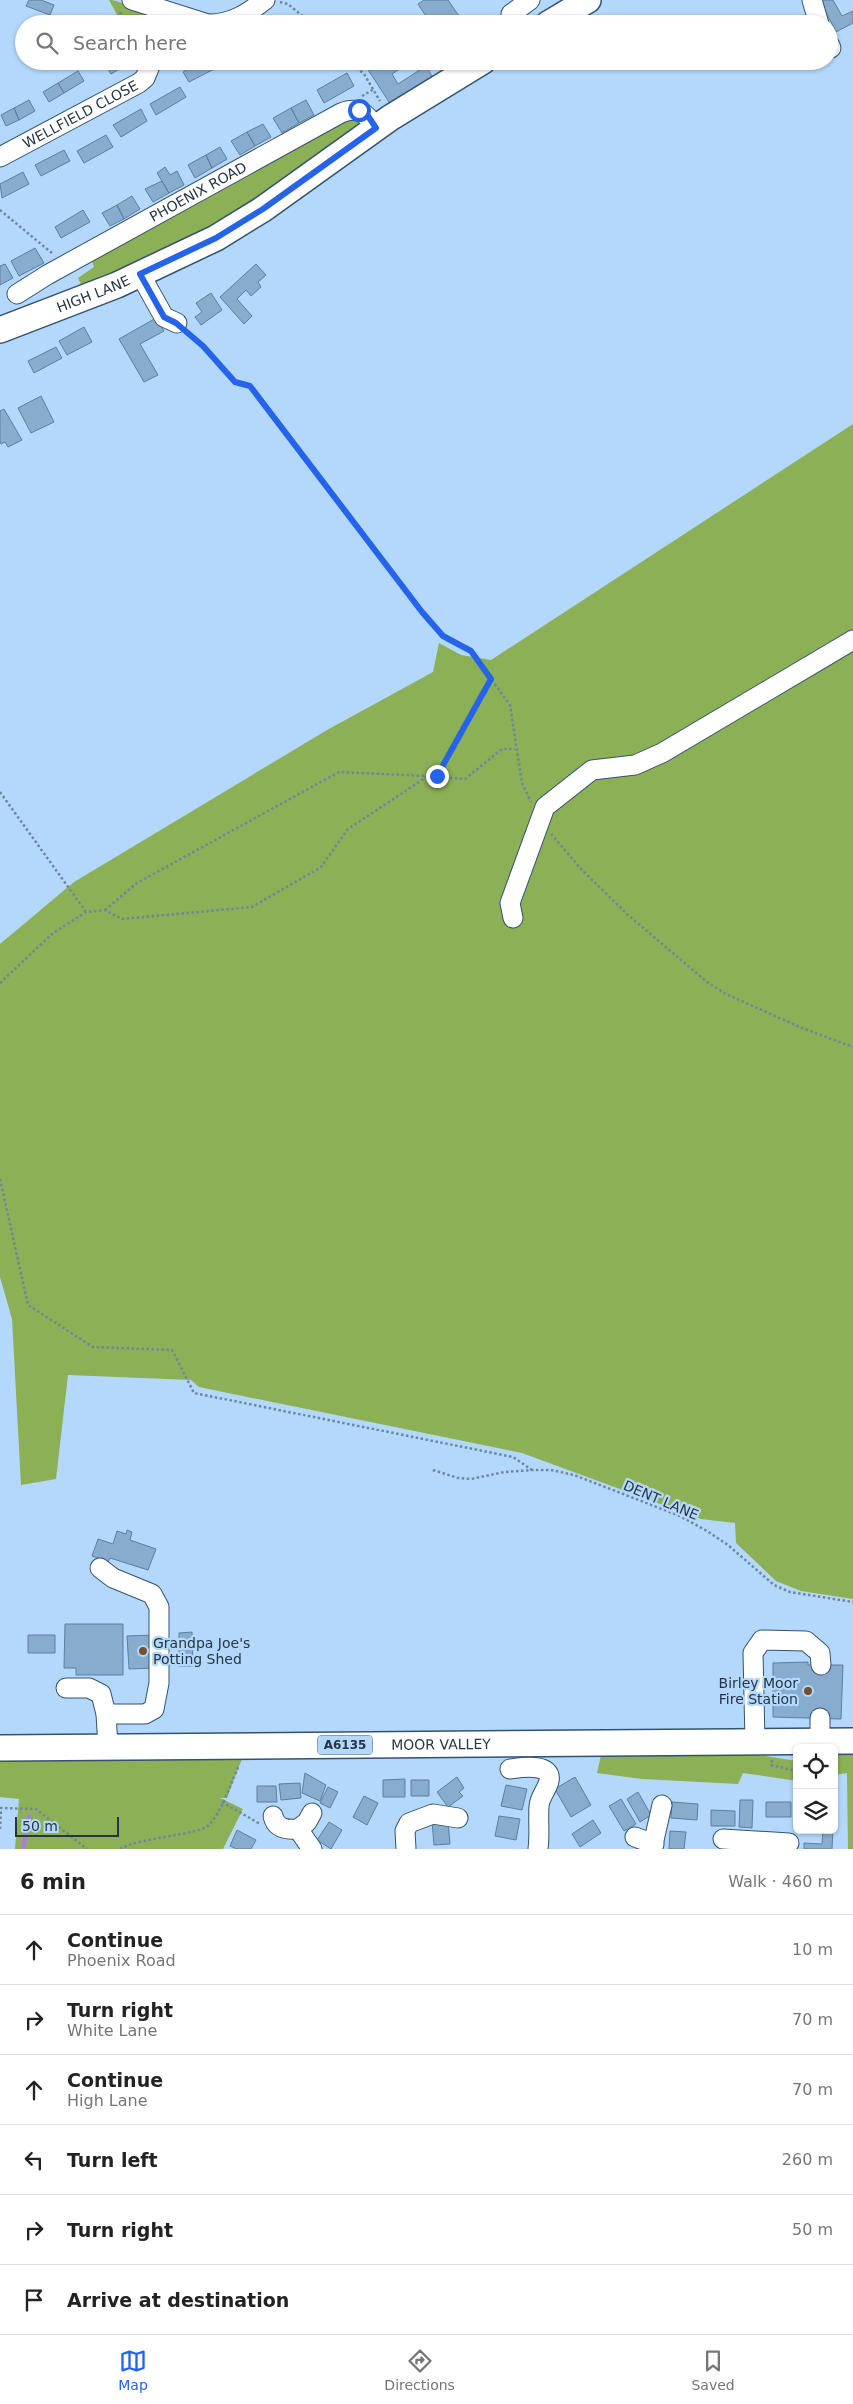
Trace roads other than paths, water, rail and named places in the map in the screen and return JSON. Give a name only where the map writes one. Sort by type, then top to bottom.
[{"type":"main road","points":[[563,15],[588,0]]},
{"type":"main road","name":"HIGH LANE","points":[[1,328],[118,285],[216,238],[263,209],[383,123],[469,70]]},
{"type":"main road","name":"MOOR VALLEY","points":[[0,1748],[755,1741],[820,1730],[853,1741]]},
{"type":"street","points":[[132,0],[162,15]]},
{"type":"street","points":[[243,15],[265,0]]},
{"type":"street","points":[[511,15],[530,0]]},
{"type":"street","points":[[812,0],[816,15]]},
{"type":"street","name":"WELLFIELD CLOSE","points":[[0,157],[139,83],[145,78],[148,70]]},
{"type":"street","name":"PHOENIX ROAD","points":[[17,294],[341,114],[351,110],[359,110],[383,123]]},
{"type":"street","points":[[140,274],[164,317],[176,323]]},
{"type":"street","points":[[513,918],[510,903],[546,807],[592,770],[635,765],[662,753],[853,640]]},
{"type":"street","points":[[100,1568],[113,1578],[152,1594],[159,1607],[159,1683],[154,1710],[145,1714],[106,1714]]},
{"type":"street","points":[[755,1741],[753,1653],[762,1640],[806,1641],[820,1654],[821,1665]]},
{"type":"street","points":[[66,1688],[89,1688],[97,1690],[101,1694],[106,1714],[108,1747]]},
{"type":"street","points":[[510,1769],[535,1767],[544,1771],[549,1776],[549,1781],[540,1799],[541,1832],[538,1849]]},
{"type":"street","points":[[635,1837],[653,1846],[662,1805]]},
{"type":"street","points":[[272,1816],[274,1822],[281,1828],[298,1829],[307,1822],[312,1813]]},
{"type":"street","points":[[406,1849],[405,1831],[408,1824],[433,1814],[449,1815],[458,1818]]},
{"type":"street","points":[[298,1829],[312,1849]]},
{"type":"street","points":[[722,1840],[791,1835]]},
{"type":"waterway","points":[[23,1849],[29,1816]]},
{"type":"place","name":"Grandpa Joe's Potting Shed","points":[[143,1651]]},
{"type":"place","name":"Birley Moor Fire Station","points":[[808,1691]]}]
